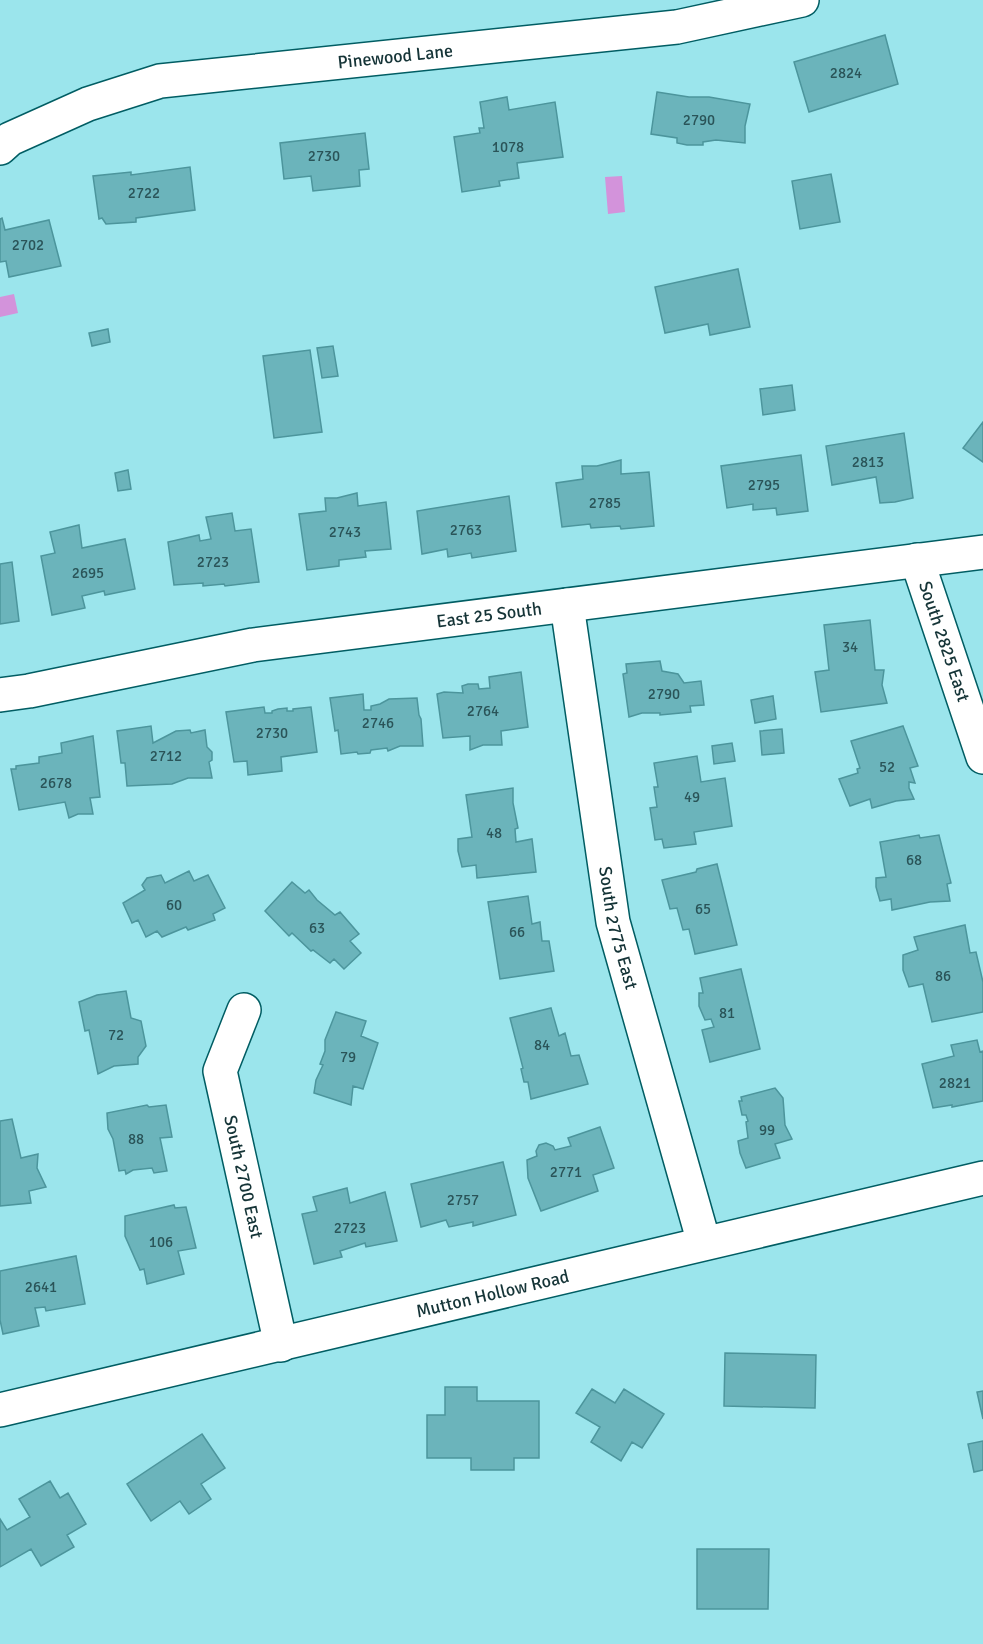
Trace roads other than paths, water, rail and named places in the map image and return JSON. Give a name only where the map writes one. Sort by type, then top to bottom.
[{"type":"street","name":"Pinewood Lane","points":[[3,135],[160,81],[675,13],[802,0]]},
{"type":"street","name":"East 25 South","points":[[0,695],[254,645],[983,552]]},
{"type":"street","name":"South 2825 East","points":[[916,560],[983,757]]},
{"type":"street","name":"South 2775 East","points":[[567,605],[613,922],[704,1243]]},
{"type":"street","name":"South 2700 East","points":[[244,1010],[220,1071],[281,1345]]},
{"type":"street","name":"Mutton Hollow Road","points":[[0,1410],[983,1178]]}]
